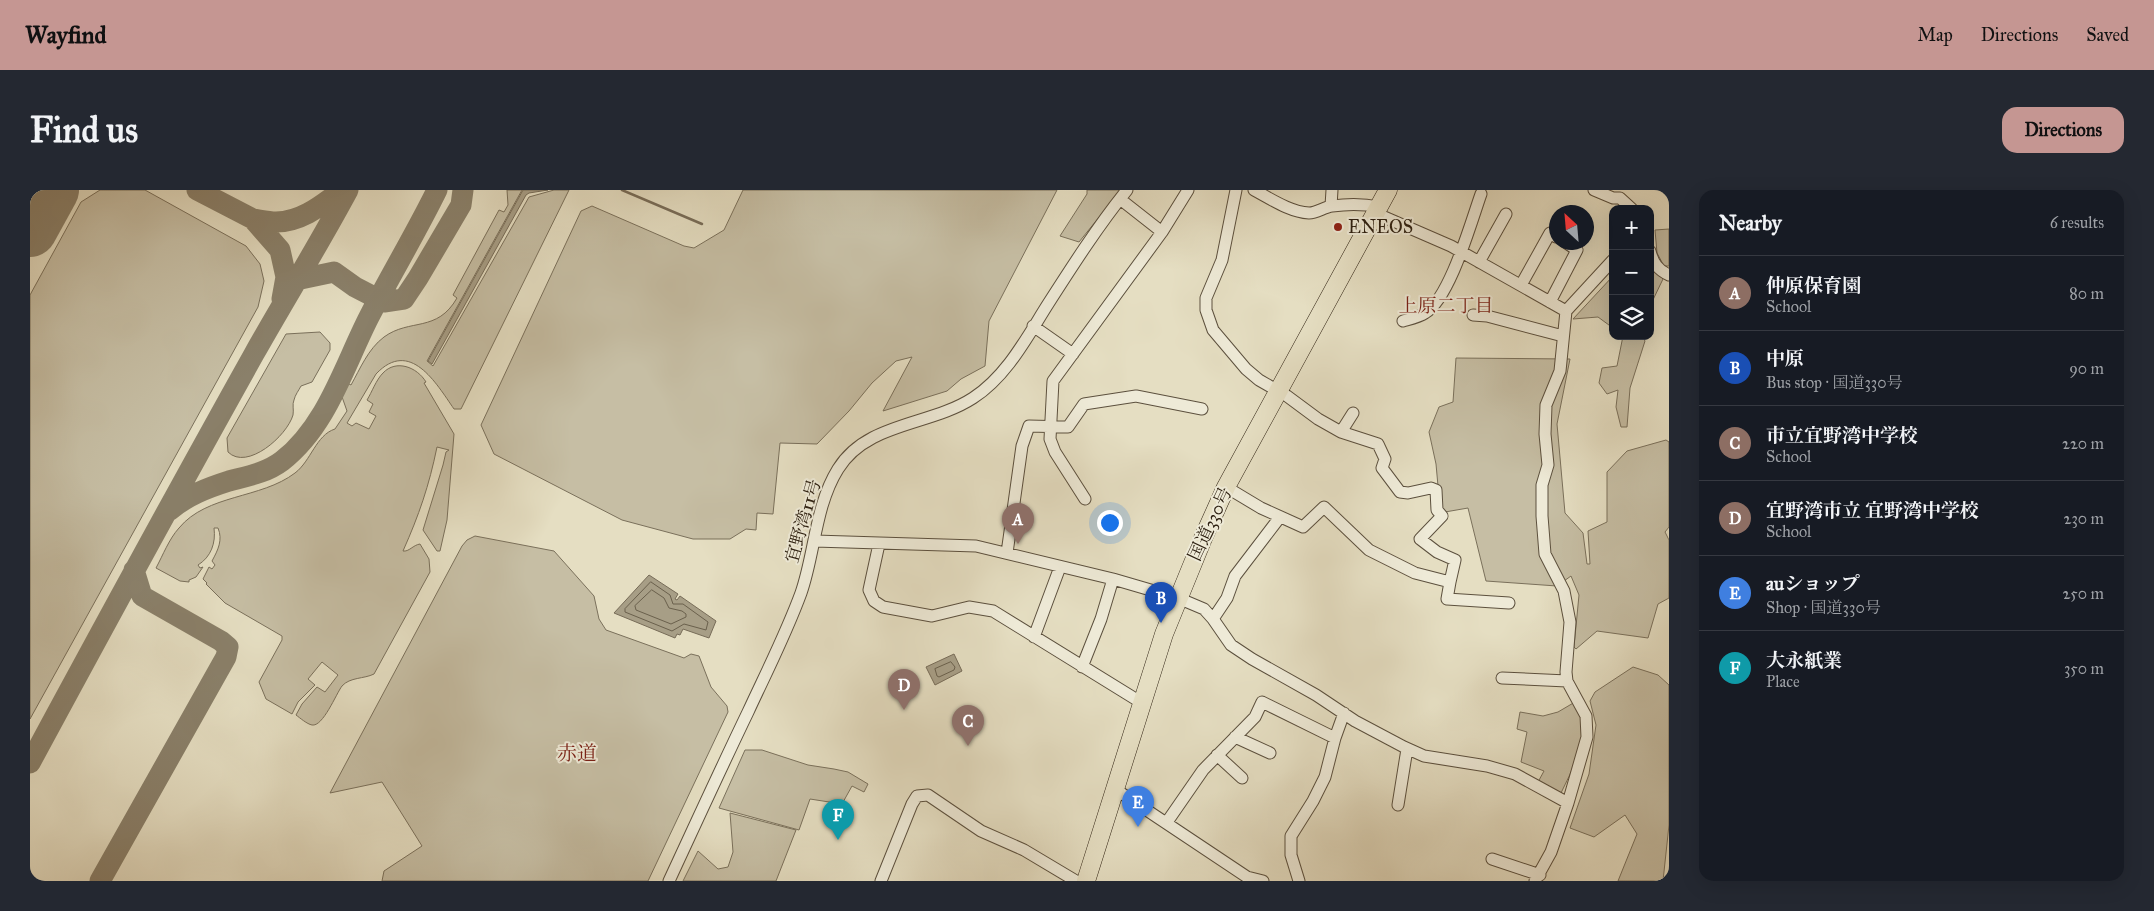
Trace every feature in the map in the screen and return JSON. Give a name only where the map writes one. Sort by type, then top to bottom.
[{"type":"highway","name":"国道330号","points":[[1086,881],[1142,703],[1178,598],[1226,488],[1388,190]]},
{"type":"street","name":"宜野湾11号","points":[[668,881],[790,620],[801,592],[820,513],[831,482],[843,461],[856,447],[878,434],[932,417],[974,398],[987,388],[1004,369],[1087,243],[1128,190]]},
{"type":"street","points":[[1085,499],[1055,452],[1050,440],[1049,426],[1053,381],[1162,232],[1188,190]]},
{"type":"street","points":[[1236,190],[1222,260],[1206,298],[1206,310],[1213,330],[1246,369],[1259,380],[1341,432],[1378,444],[1385,459],[1382,468],[1400,492],[1408,493],[1431,488],[1436,490],[1437,510],[1442,516],[1420,539],[1437,552],[1455,560],[1447,599],[1509,603]]},
{"type":"street","points":[[1254,190],[1284,206],[1302,212],[1311,213],[1331,206],[1370,205],[1460,251],[1566,311]]},
{"type":"street","points":[[1331,206],[1332,190]]},
{"type":"street","points":[[1594,190],[1613,194],[1628,205]]},
{"type":"street","points":[[1403,321],[1426,313],[1438,302],[1449,281],[1481,194]]},
{"type":"street","points":[[1120,199],[1162,232]]},
{"type":"street","points":[[1479,262],[1506,214]]},
{"type":"street","points":[[1521,285],[1549,235]]},
{"type":"street","points":[[1550,302],[1578,250]]},
{"type":"street","points":[[1654,263],[1661,271],[1669,275]]},
{"type":"street","points":[[1492,859],[1537,878],[1551,852],[1568,802],[1586,737],[1586,716],[1567,681],[1570,622],[1564,591],[1545,554],[1542,485],[1548,465],[1545,434],[1546,404],[1560,371],[1566,311],[1609,264]]},
{"type":"street","points":[[1473,315],[1487,316],[1563,336]]},
{"type":"street","points":[[1033,326],[1073,354]]},
{"type":"street","points":[[1007,553],[1022,446],[1029,426],[1068,427],[1084,404],[1136,396],[1202,409]]},
{"type":"street","points":[[1341,432],[1353,413]]},
{"type":"street","points":[[1226,488],[1261,508],[1303,527],[1324,507],[1369,550],[1415,573],[1450,582]]},
{"type":"street","points":[[1213,619],[1227,598],[1235,576],[1280,517]]},
{"type":"street","points":[[801,544],[976,546],[1113,579],[1178,598],[1204,609],[1231,644],[1344,714],[1407,749],[1424,756],[1488,766],[1514,774],[1568,802]]},
{"type":"street","points":[[879,544],[868,590],[874,601],[882,607],[932,616],[969,607],[992,611],[1142,703]]},
{"type":"street","points":[[1034,637],[1060,567]]},
{"type":"street","points":[[1082,667],[1113,579]]},
{"type":"street","points":[[1502,678],[1567,681]]},
{"type":"street","points":[[1167,822],[1203,770],[1255,717],[1262,702],[1334,738]]},
{"type":"street","points":[[1294,881],[1300,881],[1291,855],[1291,836],[1313,801],[1325,777],[1334,738],[1344,714]]},
{"type":"street","points":[[1235,737],[1270,752]]},
{"type":"street","points":[[1398,805],[1407,749]]},
{"type":"street","points":[[1217,755],[1242,778]]},
{"type":"street","points":[[1115,789],[1167,822],[1246,877],[1258,881]]},
{"type":"street","points":[[881,881],[896,840],[917,796],[928,795],[981,831],[1024,850],[1076,881]]},
{"type":"shaded area","points":[[100,190],[145,190],[246,246],[260,264],[264,281],[258,307],[30,719],[30,295],[81,202]]},
{"type":"shaded area","points":[[507,190],[522,190],[427,361],[433,366],[529,197],[554,190],[569,190],[461,409],[454,409],[421,368],[411,362],[400,361],[388,364],[376,374],[347,423],[352,426],[356,423],[369,429],[376,416],[369,412],[373,404],[367,400],[378,379],[388,369],[400,366],[417,372],[426,382],[424,383],[454,434],[447,520],[440,551],[437,551],[423,530],[446,452],[449,450],[437,447],[423,500],[403,551],[420,544],[429,559],[430,572],[374,674],[345,683],[325,716],[312,725],[296,715],[302,704],[317,687],[325,692],[338,675],[322,662],[308,679],[315,685],[298,702],[292,714],[266,699],[259,682],[282,640],[282,636],[225,603],[203,579],[209,567],[212,569],[215,565],[212,561],[220,541],[218,528],[214,528],[212,549],[203,562],[198,565],[200,568],[203,567],[196,577],[189,580],[189,582],[180,581],[156,568],[172,537],[191,517],[219,503],[266,488],[301,468],[318,442],[328,432],[335,429],[347,411],[341,394],[347,383],[351,385],[373,347],[378,342],[394,331],[432,321],[449,309],[457,298],[453,295],[499,210],[504,212],[508,205]]},
{"type":"shaded area","points":[[743,190],[1057,190],[989,321],[985,366],[961,379],[947,391],[883,411],[912,357],[896,361],[872,383],[849,411],[817,444],[780,443],[773,514],[757,513],[756,530],[746,529],[730,539],[693,539],[622,520],[494,454],[481,425],[581,211],[592,206],[684,246],[694,248],[724,230]]},
{"type":"shaded area","points":[[1087,190],[1121,190],[1079,242],[1060,236],[1087,194]]},
{"type":"shaded area","points":[[1669,229],[1669,266],[1664,266],[1657,253],[1655,230]]},
{"type":"shaded area","points":[[1654,269],[1663,279],[1654,298]]},
{"type":"shaded area","points":[[1609,280],[1609,325],[1598,317],[1573,319]]},
{"type":"shaded area","points":[[320,332],[330,343],[330,350],[312,382],[301,386],[293,402],[293,415],[283,432],[275,441],[255,454],[236,457],[228,452],[227,438],[286,334]]},
{"type":"shaded area","points":[[1622,340],[1644,340],[1630,388],[1627,427],[1621,427],[1616,407],[1618,390],[1607,394],[1599,383],[1602,368],[1617,366]]},
{"type":"shaded area","points":[[1456,358],[1570,359],[1557,424],[1565,513],[1583,533],[1587,564],[1590,564],[1588,531],[1607,522],[1607,472],[1627,451],[1666,440],[1669,442],[1669,527],[1665,532],[1669,540],[1669,598],[1658,604],[1648,638],[1597,631],[1576,649],[1574,647],[1579,595],[1571,576],[1557,586],[1486,581],[1468,508],[1445,512],[1440,508],[1436,464],[1429,432],[1439,407],[1453,402]]},
{"type":"shaded area","points":[[475,536],[554,551],[594,596],[599,619],[606,630],[684,658],[691,654],[699,656],[711,687],[727,706],[728,712],[648,881],[382,881],[384,871],[422,846],[382,782],[330,793],[462,546],[467,540]]},
{"type":"shaded area","points":[[1633,667],[1658,675],[1669,685],[1669,825],[1663,881],[1618,881],[1637,834],[1625,815],[1594,837],[1570,828],[1589,774],[1596,725],[1590,701],[1595,692]]},
{"type":"shaded area","points":[[1575,702],[1582,719],[1583,730],[1580,749],[1561,793],[1555,793],[1538,782],[1544,771],[1521,762],[1527,732],[1517,729],[1520,712],[1543,716],[1558,712]]},
{"type":"shaded area","points":[[745,750],[762,750],[808,765],[848,772],[868,784],[864,792],[852,786],[842,804],[810,799],[799,830],[719,808]]},
{"type":"shaded area","points":[[730,813],[796,830],[776,881],[683,881],[698,851],[718,869],[728,867],[733,852]]},
{"type":"water","points":[[523,190],[548,190],[526,195],[432,364],[428,361]]},
{"type":"water","points":[[649,575],[678,594],[675,599],[677,600],[680,596],[716,621],[709,638],[683,629],[680,635],[677,634],[675,638],[614,613]]},
{"type":"water","points":[[954,654],[962,671],[935,685],[926,667]]},
{"type":"waterway","points":[[622,190],[702,224]]},
{"type":"taxiway","points":[[49,196],[56,190]]},
{"type":"taxiway","points":[[197,190],[253,219],[280,250],[286,277],[282,299]]},
{"type":"taxiway","points":[[253,219],[276,222],[295,219],[312,211],[342,190]]},
{"type":"taxiway","points":[[30,763],[141,558],[348,190]]},
{"type":"taxiway","points":[[169,511],[182,501],[205,490],[229,481],[257,474],[270,468],[282,461],[298,447],[323,413],[369,317],[437,190]]},
{"type":"taxiway","points":[[296,280],[334,272],[355,287],[384,302],[404,299],[461,205],[463,190]]},
{"type":"taxiway","points":[[100,881],[226,657],[228,647],[221,641],[142,596],[134,570]]},
{"type":"runway","points":[[30,230],[52,190]]},
{"type":"place","name":"ENEOS","points":[[1338,227]]},
{"type":"place","name":"仲原保育園","points":[[1018,544]]},
{"type":"place","name":"中原","points":[[1161,623]]},
{"type":"place","name":"宜野湾市立 宜野湾中学校","points":[[904,710]]},
{"type":"place","name":"市立宜野湾中学校","points":[[968,746]]},
{"type":"place","name":"auショップ","points":[[1138,827]]},
{"type":"place","name":"大永紙業","points":[[838,840]]},
{"type":"district","name":"上原二丁目","points":[[1446,305]]},
{"type":"district","name":"赤道","points":[[577,753]]}]
